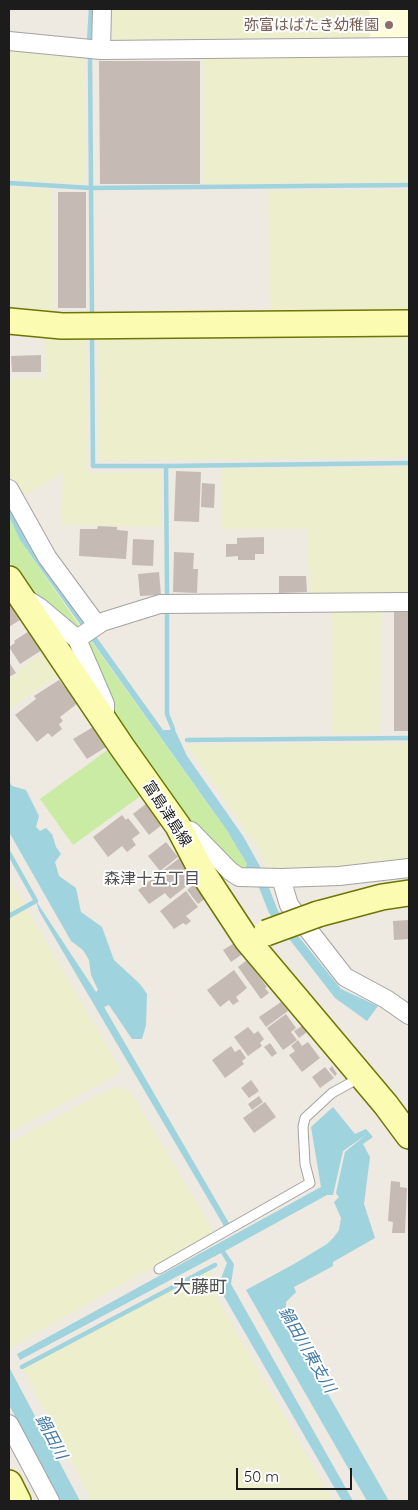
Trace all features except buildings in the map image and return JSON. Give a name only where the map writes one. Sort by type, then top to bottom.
[{"type":"main road","points":[[9,321],[62,326],[409,324]]},
{"type":"main road","name":"富島津島線","points":[[13,586],[178,826],[201,870],[256,937],[409,1136]]},
{"type":"main road","points":[[256,937],[318,914],[382,897],[409,893]]},
{"type":"main road","points":[[9,1483],[18,1501]]},
{"type":"street","points":[[101,50],[102,9]]},
{"type":"street","points":[[9,41],[101,50],[409,47]]},
{"type":"street","points":[[9,489],[88,632],[105,704],[104,721]]},
{"type":"street","points":[[13,586],[39,607],[88,632],[160,604],[409,602]]},
{"type":"street","points":[[178,826],[191,832],[230,871],[239,877],[340,876],[409,868]]},
{"type":"street","points":[[274,878],[289,905],[345,977],[386,999],[409,1015]]},
{"type":"street","points":[[9,1424],[50,1501]]},
{"type":"lane","points":[[159,1269],[310,1183],[305,1164],[303,1127],[305,1118],[332,1093],[362,1077]]},
{"type":"shaded area","name":"弥富はばたき幼稚園","points":[[369,9],[409,9],[409,41],[370,41]]},
{"type":"green space","points":[[109,9],[369,9],[370,41],[108,41]]},
{"type":"green space","points":[[9,50],[84,58],[86,184],[9,180]]},
{"type":"green space","points":[[409,57],[409,182],[204,184],[203,58]]},
{"type":"green space","points":[[9,187],[52,190],[54,317],[9,314]]},
{"type":"green space","points":[[409,190],[409,315],[271,316],[268,191]]},
{"type":"green space","points":[[409,331],[409,457],[100,461],[98,334]]},
{"type":"green space","points":[[44,334],[86,334],[88,473],[161,472],[162,527],[62,525],[63,473],[20,498],[9,475],[9,379],[47,378]]},
{"type":"green space","points":[[409,467],[409,594],[309,594],[308,529],[222,529],[221,469]]},
{"type":"green space","points":[[9,516],[20,540],[81,628],[77,629],[25,588],[9,561]]},
{"type":"green space","points":[[331,610],[381,610],[380,733],[331,734]]},
{"type":"green space","points":[[89,638],[226,829],[247,864],[245,870],[237,869],[194,828],[121,731],[85,645]]},
{"type":"green space","points":[[47,650],[63,673],[9,709],[9,680],[21,671],[19,669]]},
{"type":"green space","points":[[409,743],[409,863],[341,870],[267,871],[261,852],[187,745]]},
{"type":"green space","points":[[113,746],[146,792],[73,845],[40,799]]},
{"type":"green space","points":[[9,878],[122,1072],[9,1133]]},
{"type":"green space","points":[[113,1087],[126,1090],[133,1095],[214,1232],[9,1349],[9,1143]]},
{"type":"green space","points":[[207,1269],[212,1276],[211,1288],[333,1501],[92,1501],[22,1367]]},
{"type":"water","points":[[9,500],[95,635],[163,730],[175,730],[187,756],[243,836],[262,870],[278,911],[341,989],[378,1006],[367,1021],[335,998],[269,913],[258,885],[245,870],[247,864],[226,829],[20,540],[9,516]]},
{"type":"water","points":[[9,781],[12,786],[26,790],[39,816],[36,827],[40,831],[46,828],[52,834],[56,847],[61,854],[55,862],[59,876],[76,888],[81,912],[102,927],[114,960],[140,984],[147,994],[146,1025],[142,1039],[132,1039],[109,1005],[104,1007],[229,1223],[224,1226],[39,911],[36,901],[96,992],[98,990],[91,975],[89,960],[83,950],[71,941],[9,832]]},
{"type":"water","points":[[333,1107],[355,1134],[366,1129],[373,1137],[363,1144],[370,1157],[364,1204],[375,1238],[333,1262],[333,1266],[294,1287],[296,1292],[286,1302],[287,1322],[389,1501],[367,1501],[246,1290],[294,1264],[327,1244],[334,1237],[339,1230],[341,1218],[334,1202],[339,1197],[336,1193],[345,1152],[367,1134],[343,1151],[333,1195],[327,1195],[225,1251],[234,1264],[231,1284],[353,1501],[342,1501],[218,1286],[227,1263],[221,1253],[20,1360],[17,1354],[321,1187],[311,1127]]},
{"type":"water","points":[[9,1367],[80,1501],[60,1501],[9,1405]]},
{"type":"waterway","points":[[89,42],[91,9]]},
{"type":"waterway","points":[[90,59],[92,318]]},
{"type":"waterway","points":[[9,183],[91,188],[409,185]]},
{"type":"waterway","points":[[92,337],[93,466],[166,466],[167,593]]},
{"type":"waterway","points":[[166,466],[409,463]]},
{"type":"waterway","points":[[167,610],[167,714],[173,729],[171,735]]},
{"type":"waterway","points":[[187,740],[409,738]]},
{"type":"waterway","points":[[9,853],[36,901],[9,916]]},
{"type":"waterway","points":[[22,1367],[215,1265]]},
{"type":"place","name":"弥富はばたき幼稚園","points":[[389,25]]},
{"type":"district","name":"森津十五丁目","points":[[152,879]]},
{"type":"district","name":"大藤町","points":[[200,1288]]},
{"type":"water label","name":"鍋田川東支川","points":[[307,1350]]},
{"type":"water label","name":"鍋田川","points":[[51,1437]]}]
